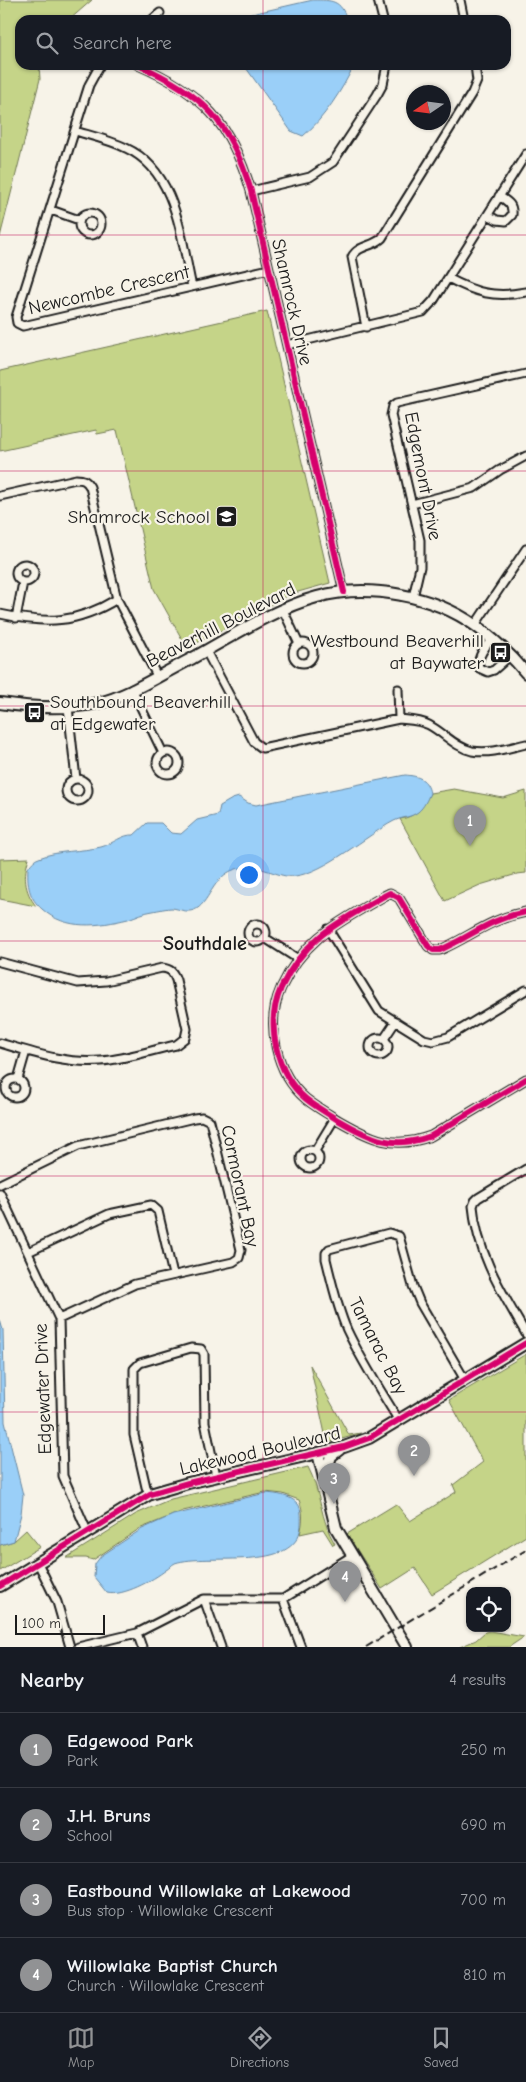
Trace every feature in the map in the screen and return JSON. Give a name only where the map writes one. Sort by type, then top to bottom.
[{"type":"street","points":[[378,0],[382,15]]},
{"type":"street","points":[[460,0],[463,15]]},
{"type":"street","name":"Newcombe Crescent","points":[[97,70],[89,85],[16,317],[17,323],[23,326],[270,269]]},
{"type":"street","name":"Shamrock Drive","points":[[148,70],[183,87],[215,116],[226,131],[243,163],[270,269],[344,592]]},
{"type":"street","points":[[251,192],[310,177],[332,162],[377,95],[383,84],[386,70]]},
{"type":"street","points":[[366,327],[352,257],[358,250],[371,246],[382,238],[472,93],[477,81],[476,70]]},
{"type":"street","points":[[75,131],[126,148],[144,159],[158,173],[167,189],[173,206],[192,288]]},
{"type":"street","points":[[287,344],[366,327],[423,312],[448,278],[526,154]]},
{"type":"street","points":[[488,215],[497,220],[506,221],[512,215],[512,208],[509,202],[499,196]]},
{"type":"street","points":[[50,210],[79,220]]},
{"type":"street","points":[[448,278],[472,290],[491,295],[526,292]]},
{"type":"street","name":"Edgemont Drive","points":[[413,597],[421,554],[420,540],[391,415],[393,406],[397,403],[526,374]]},
{"type":"street","points":[[412,504],[474,488],[500,470],[526,456]]},
{"type":"street","points":[[0,496],[76,479],[83,479],[87,482],[117,599],[157,676]]},
{"type":"street","points":[[475,625],[526,549]]},
{"type":"street","points":[[16,618],[24,582]]},
{"type":"street","name":"Beaverhill Boulevard","points":[[0,703],[32,708],[68,707],[100,702],[132,689],[283,610],[318,596],[344,592],[368,591],[413,597],[450,611],[475,625],[492,638],[526,673]]},
{"type":"street","points":[[0,614],[40,621],[73,619],[117,599]]},
{"type":"street","points":[[283,610],[299,644]]},
{"type":"street","points":[[492,638],[479,657],[477,663],[479,668],[488,672],[494,670],[511,656]]},
{"type":"street","points":[[206,651],[254,742],[262,748],[399,719],[413,720],[429,725],[452,742],[471,750],[494,751],[526,744]]},
{"type":"street","points":[[132,689],[163,753]]},
{"type":"street","points":[[398,689],[399,719]]},
{"type":"street","points":[[68,707],[76,779]]},
{"type":"street","points":[[526,912],[484,925],[440,950],[433,950],[428,946],[399,898],[394,894],[384,896],[317,937],[298,959],[281,988],[276,1003],[274,1032],[285,1072],[292,1084],[306,1099],[362,1134],[383,1142],[400,1143],[431,1136],[526,1079]]},
{"type":"street","points":[[328,929],[374,1005],[424,1039],[441,1040],[526,990]]},
{"type":"street","points":[[265,938],[298,959]]},
{"type":"street","points":[[0,962],[78,983],[106,981],[162,968],[168,969],[176,980],[187,1029],[186,1038],[181,1043],[102,1061],[66,1060],[0,1043]]},
{"type":"street","points":[[384,1039],[396,1021]]},
{"type":"street","points":[[18,1079],[26,1051]]},
{"type":"street","name":"Cormorant Bay","points":[[0,1184],[78,1146],[194,1118],[206,1118],[212,1127],[241,1255],[233,1262],[173,1275],[126,1288],[59,1319]]},
{"type":"street","points":[[315,1150],[335,1118]]},
{"type":"street","points":[[526,1169],[478,1198],[473,1206],[488,1265],[526,1334]]},
{"type":"street","name":"Edgewater Drive","points":[[0,1193],[59,1319],[63,1476],[87,1531]]},
{"type":"street","points":[[28,1252],[109,1214],[151,1205],[158,1211],[173,1275]]},
{"type":"street","name":"Tamarac Bay","points":[[399,1421],[363,1361],[336,1302],[326,1259],[326,1253],[329,1249],[389,1233],[398,1236],[420,1303],[464,1380]]},
{"type":"street","name":"Lakewood Boulevard","points":[[0,1586],[150,1494],[216,1476],[344,1447],[369,1438],[526,1343]]},
{"type":"street","points":[[150,1494],[146,1487],[134,1435],[134,1369],[140,1362],[191,1348],[201,1349],[204,1354],[205,1422],[216,1476]]},
{"type":"street","points":[[324,1482],[331,1456],[344,1447]]},
{"type":"street","points":[[318,1453],[336,1528],[407,1647]]},
{"type":"street","points":[[78,1647],[137,1633],[204,1599],[283,1599],[352,1556]]},
{"type":"street","points":[[38,1563],[57,1602],[70,1647]]},
{"type":"street","points":[[204,1599],[221,1647]]},
{"type":"street","points":[[283,1599],[301,1647]]},
{"type":"street","points":[[137,1633],[142,1647]]},
{"type":"green space","points":[[0,0],[92,0],[75,15],[15,15],[15,70],[39,70],[40,79],[0,237]]},
{"type":"green space","name":"Shamrock School","points":[[267,311],[330,583],[291,594],[187,648],[154,589],[117,430],[97,434],[96,430],[0,451],[0,371]]},
{"type":"green space","points":[[454,789],[503,798],[526,791],[526,873],[480,885],[445,901],[400,819],[415,813],[430,793]]},
{"type":"green space","points":[[29,858],[25,877],[29,895],[36,906],[0,899],[0,859]]},
{"type":"green space","points":[[526,1354],[526,1536],[432,1594],[415,1568],[382,1589],[347,1534],[396,1504],[410,1521],[456,1492],[453,1485],[483,1462],[449,1400]]},
{"type":"green space","points":[[310,1365],[349,1435],[360,1434],[327,1443]]},
{"type":"green space","points":[[308,1467],[316,1486],[326,1525],[335,1544],[333,1545],[323,1529],[300,1534],[302,1509],[299,1500],[283,1494],[265,1492],[183,1511],[139,1529],[93,1560],[66,1558],[136,1514],[171,1499]]},
{"type":"green space","points":[[26,1530],[40,1547],[0,1571],[0,1545],[14,1541]]},
{"type":"green space","points":[[485,1632],[524,1637],[509,1647],[460,1647],[476,1640]]},
{"type":"water","points":[[313,0],[325,0],[335,2],[342,8],[346,15],[247,15]]},
{"type":"water","points":[[248,70],[351,70],[332,104],[318,122],[303,136],[291,131]]},
{"type":"water","points":[[405,775],[422,779],[429,788],[430,793],[424,806],[415,814],[394,821],[332,861],[306,873],[289,876],[261,869],[245,867],[236,869],[221,878],[204,902],[191,911],[167,908],[106,923],[94,925],[72,924],[51,916],[42,909],[34,900],[30,891],[28,868],[35,860],[47,855],[105,846],[125,836],[134,835],[147,823],[161,823],[171,833],[181,834],[197,820],[218,815],[220,806],[239,797],[248,803],[256,805]]},
{"type":"water","points":[[0,1320],[3,1330],[5,1422],[23,1495],[21,1514],[14,1541],[0,1545]]},
{"type":"water","points":[[266,1493],[291,1499],[298,1504],[300,1509],[301,1526],[296,1541],[284,1550],[268,1556],[190,1560],[175,1563],[146,1583],[114,1594],[107,1593],[94,1577],[95,1564],[101,1556],[142,1529],[173,1515]]},
{"type":"railway","points":[[366,1647],[526,1550]]},
{"type":"cycle path","points":[[148,70],[180,87],[197,99],[211,113],[224,129],[243,167],[251,191],[344,592]]},
{"type":"cycle path","points":[[526,912],[501,919],[451,945],[440,950],[433,950],[428,946],[399,898],[390,893],[324,933],[312,944],[290,971],[281,988],[276,1002],[274,1017],[276,1048],[287,1076],[296,1089],[310,1102],[338,1120],[372,1137],[383,1140],[405,1142],[431,1136],[526,1079]]},
{"type":"cycle path","points":[[0,1586],[150,1494],[188,1483],[344,1447],[369,1438],[526,1343]]},
{"type":"place","name":"Shamrock School","points":[[226,517]]},
{"type":"place","name":"Westbound Beaverhill at Baywater","points":[[500,652]]},
{"type":"place","name":"Southbound Beaverhill at Edgewater","points":[[34,713]]},
{"type":"place","name":"Edgewood Park","points":[[470,846]]},
{"type":"place","name":"J.H. Bruns","points":[[414,1476]]},
{"type":"place","name":"Eastbound Willowlake at Lakewood","points":[[334,1504]]},
{"type":"place","name":"Willowlake Baptist Church","points":[[345,1602]]},
{"type":"district","name":"Southdale","points":[[205,943]]}]
